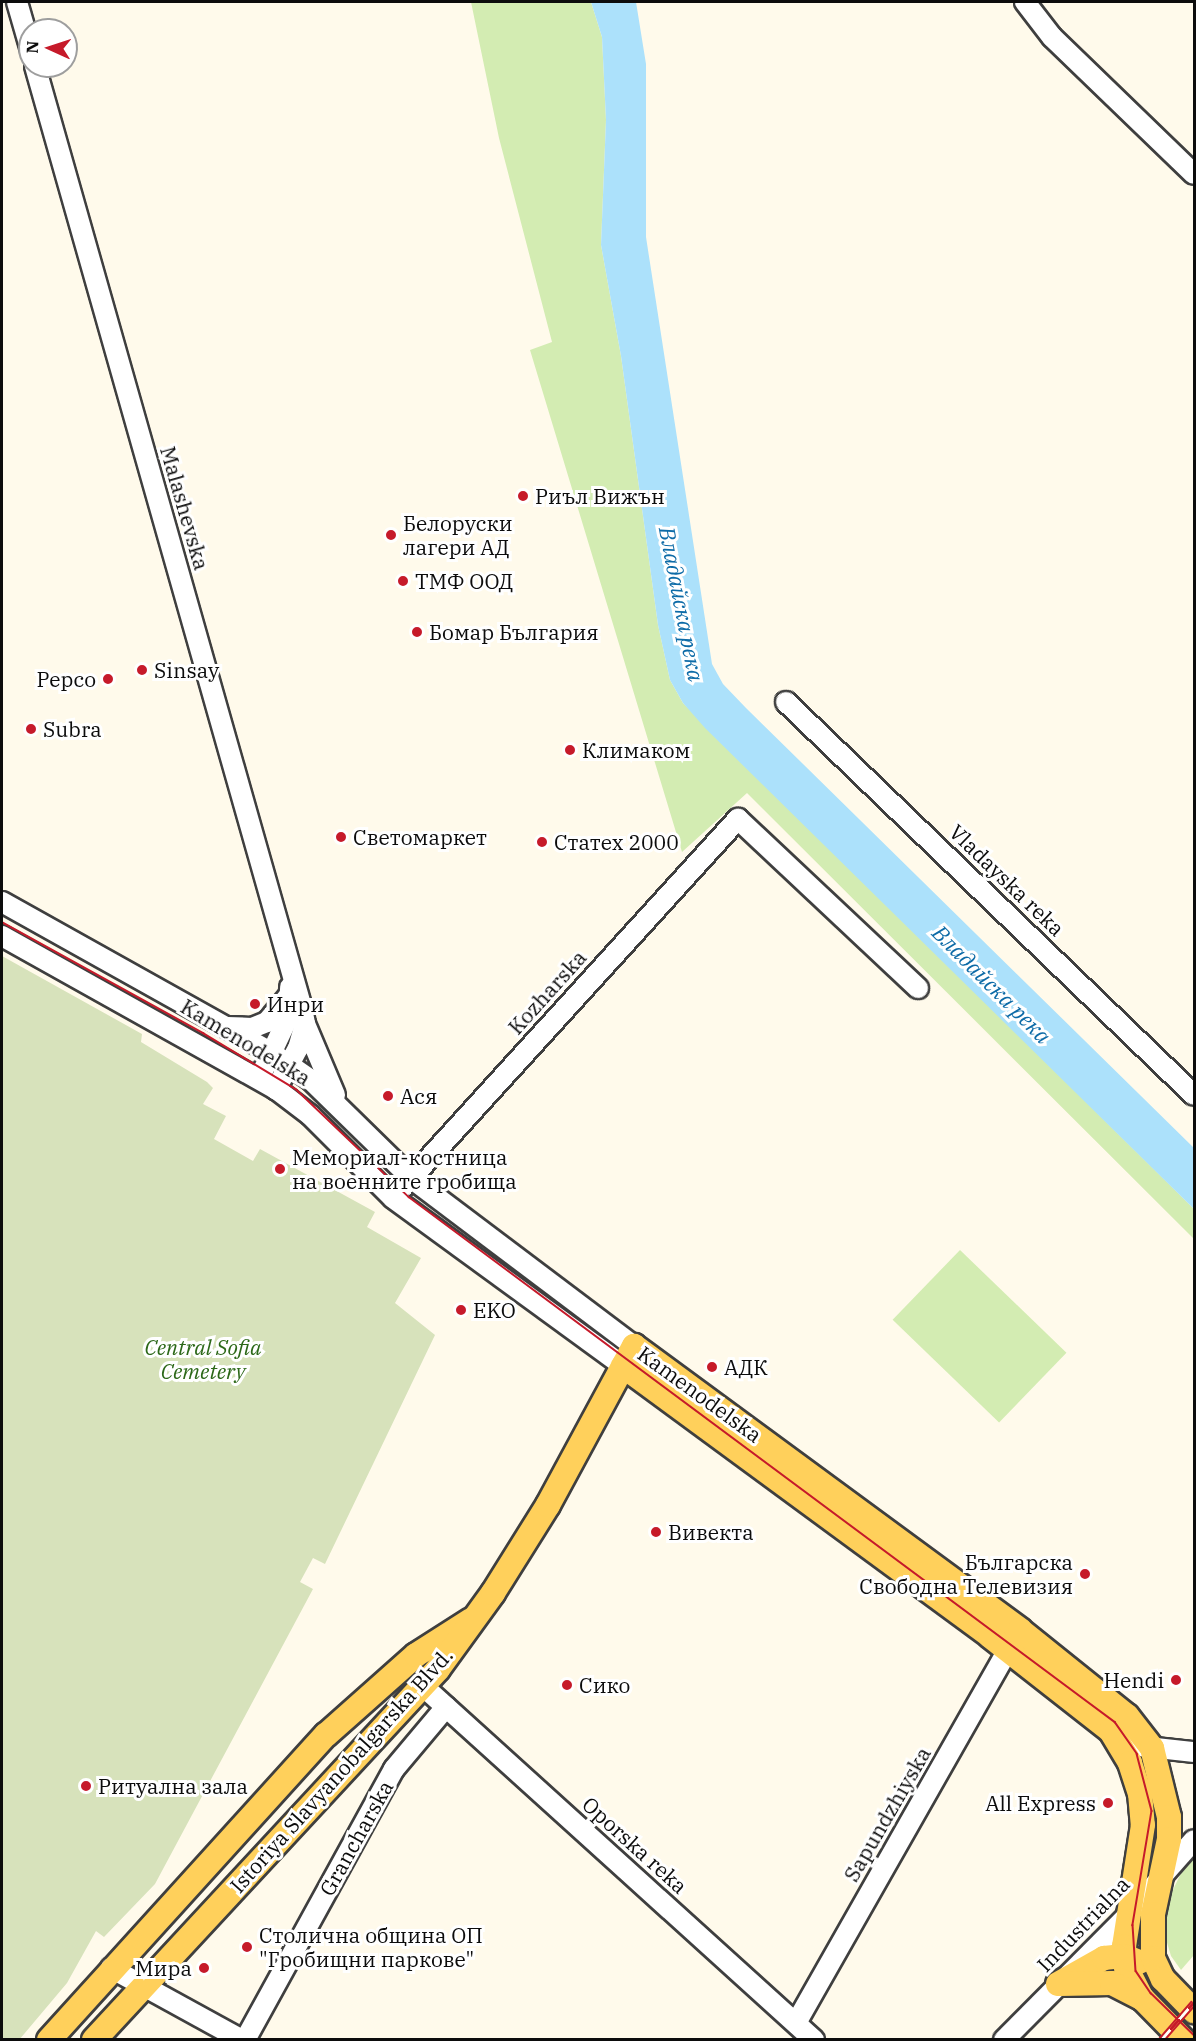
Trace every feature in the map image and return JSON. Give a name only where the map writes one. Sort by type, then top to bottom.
[{"type":"main road","points":[[473,1619],[548,1505],[629,1356]]},
{"type":"main road","name":"Kamenodelska","points":[[629,1356],[1014,1640],[1106,1695],[1152,1748],[1169,1817],[1151,1940],[1163,1979],[1194,2011]]},
{"type":"main road","name":"Istoriya Slavyanobalgarska Blvd.","points":[[94,2040],[142,1985],[424,1686],[473,1619]]},
{"type":"main road","name":"Istoriya Slavyanobalgarska Blvd.","points":[[49,2040],[111,1968],[326,1736],[416,1655],[473,1619]]},
{"type":"main road","name":"Kamenodelska","points":[[1014,1640],[1099,1719],[1120,1744],[1140,1793],[1143,1825],[1127,1916],[1124,1956],[1129,1977],[1142,1998],[1183,2040]]},
{"type":"main road","points":[[1058,1984],[1095,1961],[1124,1956],[1163,1979]]},
{"type":"main road","points":[[1058,1984],[1112,1983],[1142,1998]]},
{"type":"street","points":[[17,2],[22,18]]},
{"type":"street","points":[[1025,2],[1052,37],[1194,174]]},
{"type":"street","name":"Malashevska","points":[[38,78],[305,1024],[280,1059],[268,1084]]},
{"type":"street","name":"Vladayska reka","points":[[786,702],[1194,1095]]},
{"type":"street","name":"Kozharska","points":[[393,1198],[738,819],[918,988]]},
{"type":"street","name":"Kamenodelska","points":[[2,903],[227,1027],[280,1059],[340,1106],[411,1178],[629,1356]]},
{"type":"street","name":"Kamenodelska","points":[[2,936],[268,1084],[310,1115],[393,1198],[629,1356]]},
{"type":"street","name":"Malashevska","points":[[280,1059],[288,1018],[290,993],[288,964]]},
{"type":"street","points":[[227,1027],[252,1028],[267,1022],[284,1006],[290,993]]},
{"type":"street","points":[[305,1024],[340,1106]]},
{"type":"street","name":"Sapundzhiyska","points":[[796,2023],[1014,1640]]},
{"type":"street","name":"Oporska reka","points":[[424,1686],[814,2040]]},
{"type":"street","name":"Grancharska","points":[[243,2040],[394,1769],[446,1707]]},
{"type":"street","points":[[1120,1744],[1194,1752]]},
{"type":"street","name":"Industrialna","points":[[1004,2040],[1127,1916],[1194,1840]]},
{"type":"street","points":[[111,1968],[243,2040]]},
{"type":"street","name":"Istoriya Slavyanobalgarska Blvd.","points":[[104,2040],[117,2014]]},
{"type":"green space","points":[[471,2],[591,2],[602,37],[606,120],[601,245],[621,356],[658,625],[670,680],[683,703],[1194,1209],[1194,1239],[747,793],[682,852],[530,350],[552,342],[499,138]]},
{"type":"green space","name":"Central Sofia Cemetery","points":[[2,956],[142,1034],[141,1042],[207,1082],[213,1088],[203,1104],[226,1116],[214,1139],[253,1161],[260,1149],[375,1212],[367,1227],[421,1258],[395,1303],[435,1335],[325,1564],[313,1558],[300,1582],[313,1589],[155,1884],[104,1937],[96,1931],[67,1983],[19,2040],[2,2039]]},
{"type":"green space","points":[[960,1250],[1066,1353],[999,1423],[893,1320]]},
{"type":"green space","points":[[1194,1856],[1194,1955],[1181,1970],[1171,1956],[1165,1936],[1169,1898],[1183,1869]]},
{"type":"water","name":"Владайска река","points":[[591,2],[636,2],[646,64],[646,237],[712,664],[723,684],[746,708],[1194,1148],[1194,1209],[705,728],[683,703],[670,680],[658,625],[621,356],[601,245],[606,120],[602,37]]},
{"type":"tram line","points":[[2,922],[203,1033],[297,1090],[409,1197],[1115,1722],[1137,1754],[1152,1811],[1133,1925],[1136,1971],[1151,1993],[1194,2035]]},
{"type":"tram line","points":[[204,1024],[243,1046]]},
{"type":"railway","points":[[1161,2040],[1194,2002]]},
{"type":"place","name":"Риъл Вижън","points":[[523,496]]},
{"type":"place","name":"Белоруски лагери АД","points":[[391,535]]},
{"type":"place","name":"ТМФ ООД","points":[[403,581]]},
{"type":"place","name":"Бомар България","points":[[417,632]]},
{"type":"place","name":"Sinsay","points":[[142,670]]},
{"type":"place","name":"Pepco","points":[[108,679]]},
{"type":"place","name":"Subra","points":[[31,729]]},
{"type":"place","name":"Климаком","points":[[570,750]]},
{"type":"place","name":"Светомаркет","points":[[341,837]]},
{"type":"place","name":"Статех 2000","points":[[542,842]]},
{"type":"place","name":"Инри","points":[[255,1004]]},
{"type":"place","name":"Ася","points":[[388,1096]]},
{"type":"place","name":"Мемориал-костница на военните гробища","points":[[280,1169]]},
{"type":"place","name":"EKO","points":[[461,1310]]},
{"type":"place","name":"АДК","points":[[712,1367]]},
{"type":"place","name":"Вивекта","points":[[656,1532]]},
{"type":"place","name":"Българска Свободна Телевизия","points":[[1085,1574]]},
{"type":"place","name":"Hendi","points":[[1176,1680]]},
{"type":"place","name":"Сико","points":[[567,1685]]},
{"type":"place","name":"Ритуална зала","points":[[86,1786]]},
{"type":"place","name":"All Express","points":[[1108,1803]]},
{"type":"place","name":"Столична община ОП \"Гробищни паркове\"","points":[[247,1947]]},
{"type":"place","name":"Мира","points":[[204,1968]]}]
